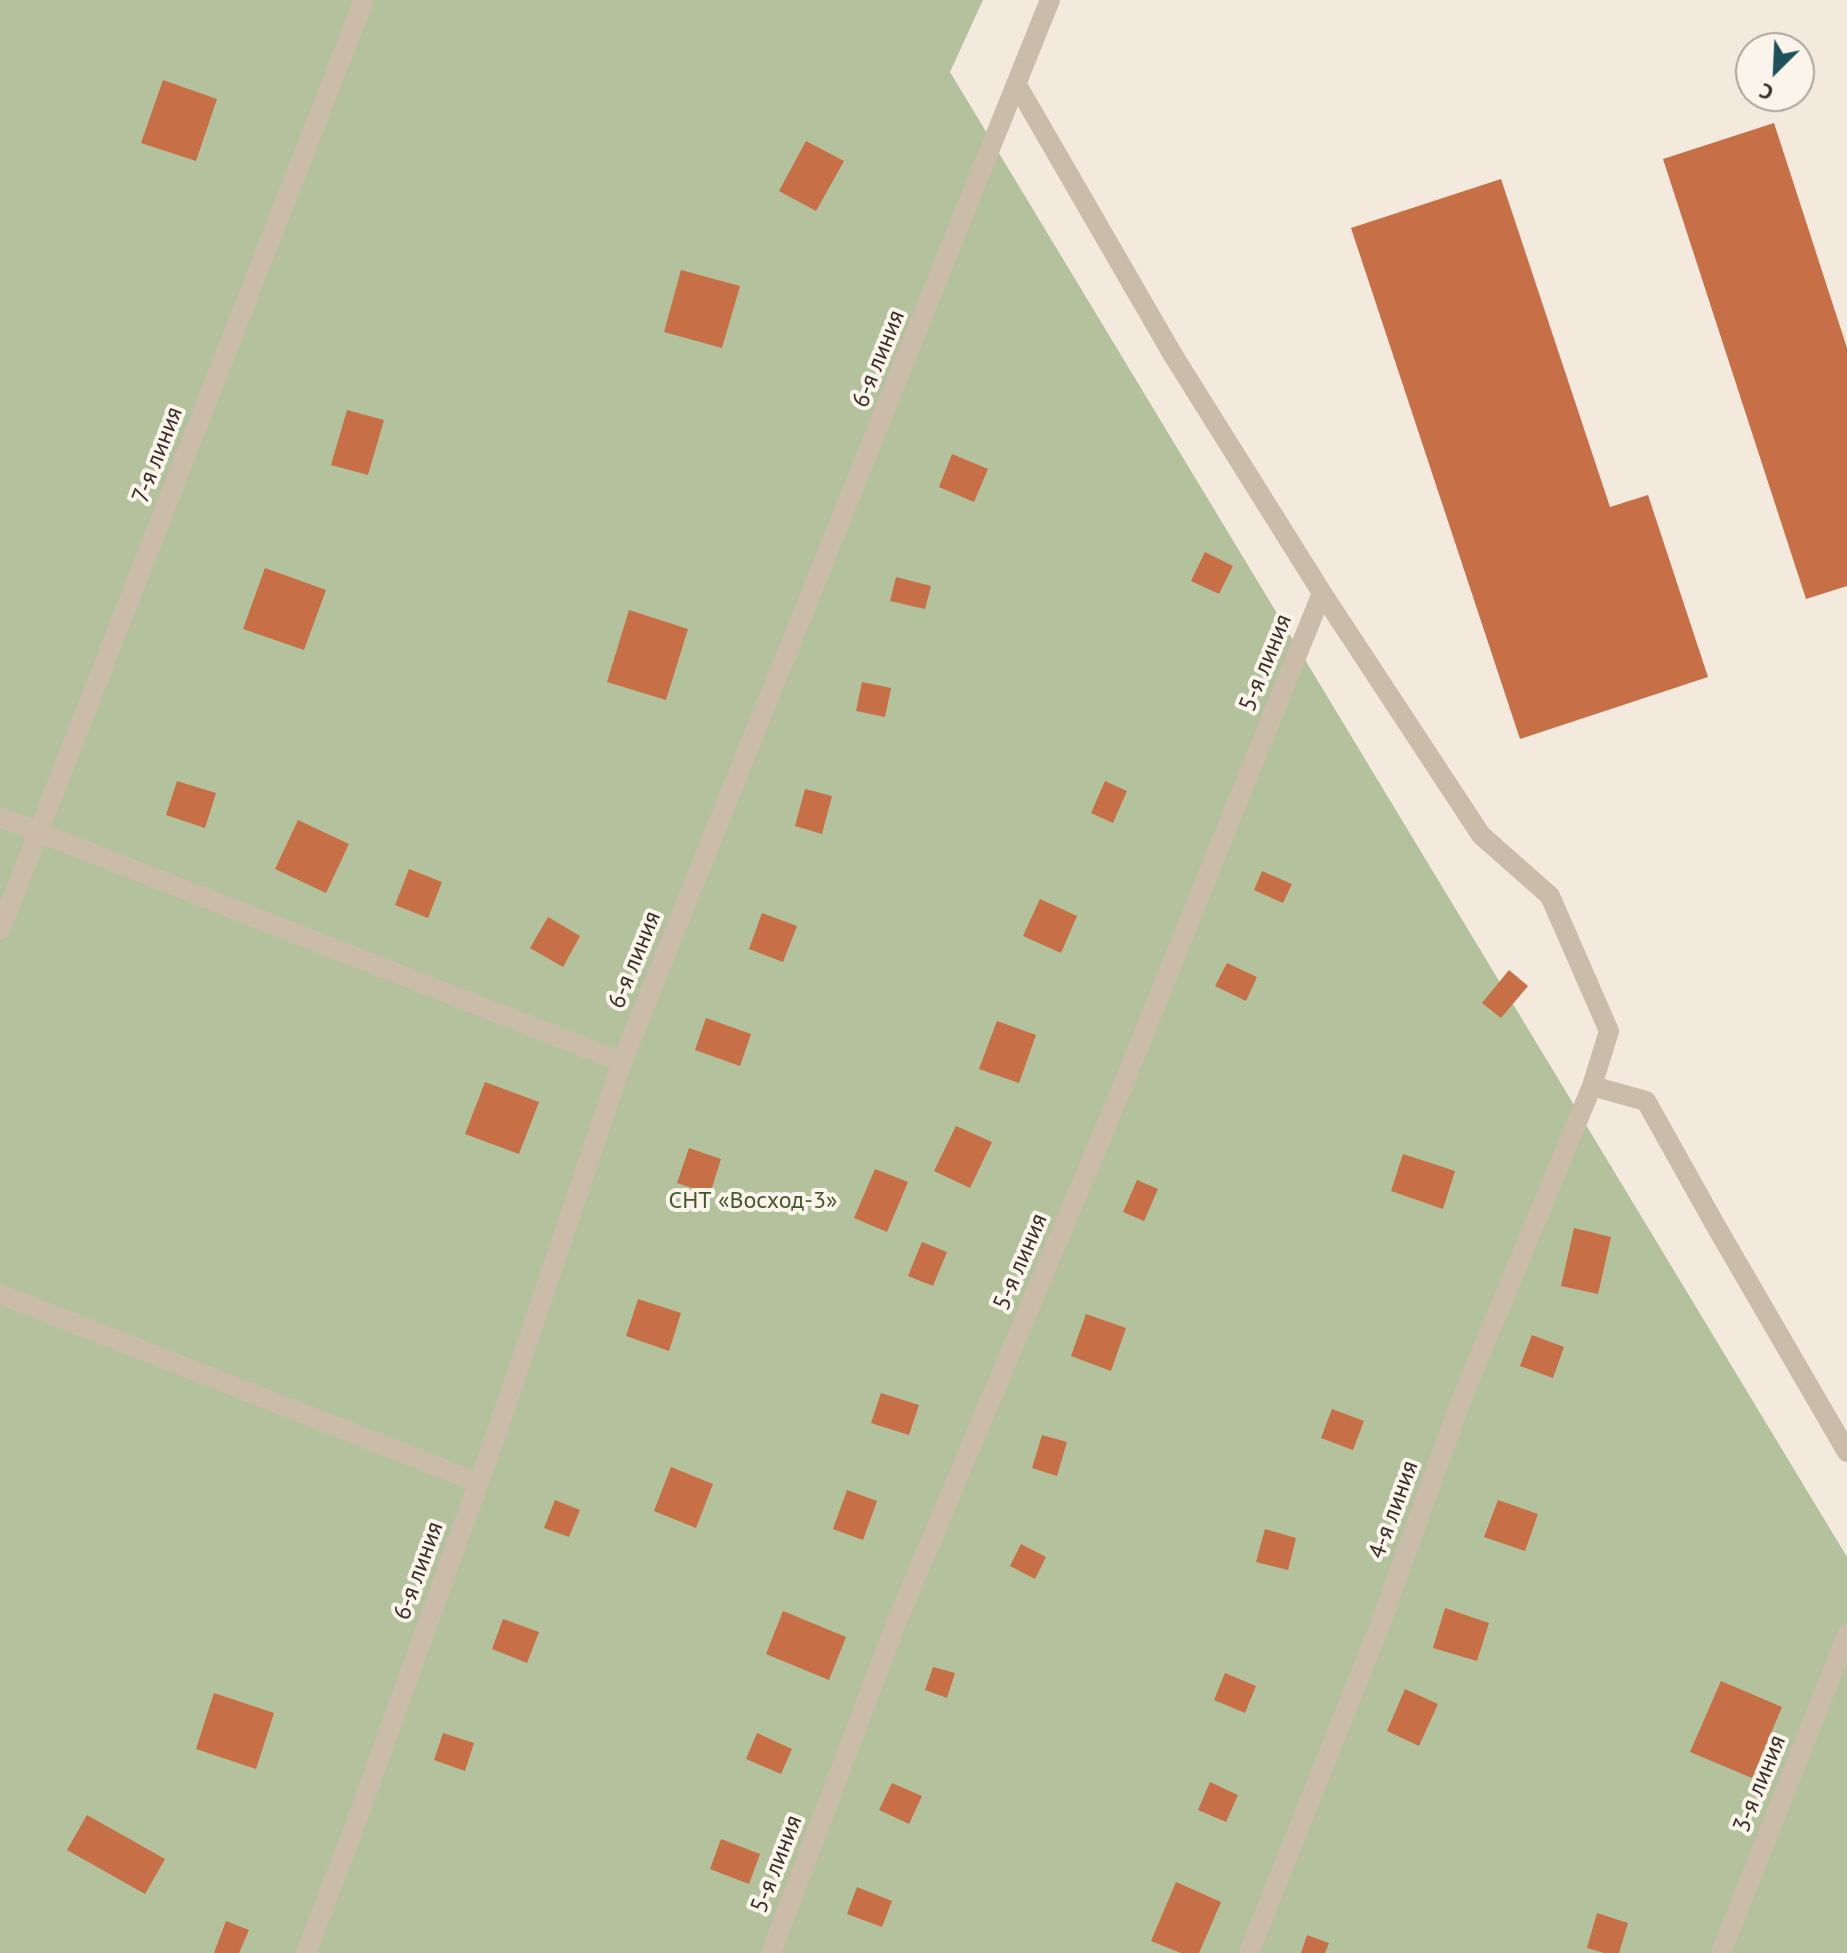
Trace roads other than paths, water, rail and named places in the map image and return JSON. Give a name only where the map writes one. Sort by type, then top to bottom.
[{"type":"street","name":"7-я линия","points":[[0,930],[364,0]]},
{"type":"street","name":"6-я линия","points":[[306,1953],[479,1483],[622,1062],[1050,0]]},
{"type":"street","name":"4-я линия","points":[[1017,85],[1173,355],[1322,593],[1481,835],[1550,896],[1609,1031],[1592,1086],[1462,1398],[1377,1633],[1249,1953]]},
{"type":"street","name":"5-я линия","points":[[771,1953],[895,1626],[1114,1107],[1322,593]]},
{"type":"street","points":[[0,817],[622,1062]]},
{"type":"street","points":[[1592,1086],[1646,1101],[1847,1452]]},
{"type":"street","points":[[0,1294],[479,1483]]},
{"type":"street","name":"3-я линия","points":[[1721,1953],[1847,1635]]},
{"type":"park label","name":"СНТ «Восход-3»","points":[[753,1201]]}]
